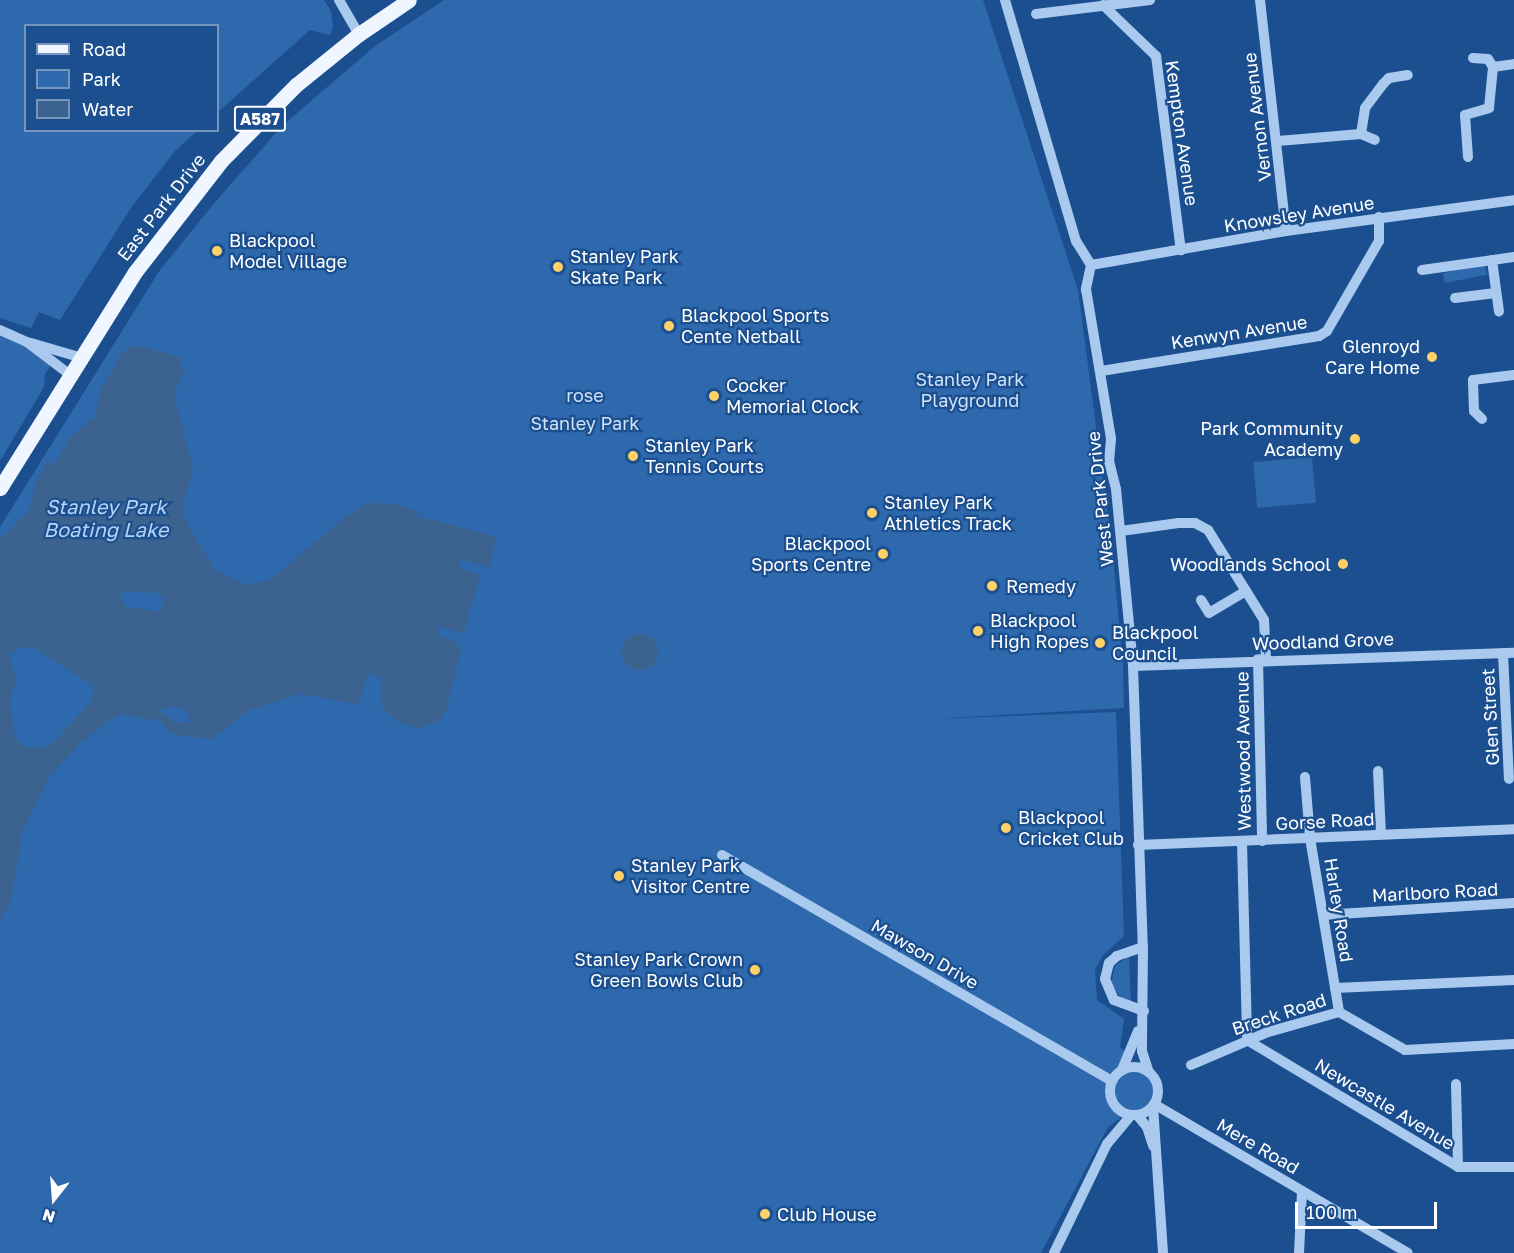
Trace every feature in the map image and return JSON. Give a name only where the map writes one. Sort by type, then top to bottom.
[{"type":"main road","name":"East Park Drive","points":[[0,488],[79,357],[163,232],[221,161],[296,85],[359,34],[409,0]]},
{"type":"street","points":[[339,0],[359,34]]},
{"type":"street","points":[[1005,0],[1076,241],[1091,265]]},
{"type":"street","points":[[1036,14],[1096,4],[1150,0]]},
{"type":"street","name":"Vernon Avenue","points":[[1260,0],[1278,141],[1286,231]]},
{"type":"street","name":"Kempton Avenue","points":[[1096,4],[1156,56],[1181,250]]},
{"type":"street","points":[[1468,157],[1465,115],[1487,110],[1493,67],[1488,59],[1473,58]]},
{"type":"street","points":[[1493,67],[1514,64]]},
{"type":"street","points":[[1361,134],[1365,108],[1383,84],[1389,78],[1408,75]]},
{"type":"street","points":[[1278,141],[1361,134],[1375,140]]},
{"type":"street","name":"Knowsley Avenue","points":[[1091,265],[1286,231],[1514,200]]},
{"type":"street","name":"Kenwyn Avenue","points":[[1101,370],[1319,336],[1328,331],[1379,241],[1379,217]]},
{"type":"street","points":[[1422,270],[1514,257]]},
{"type":"street","points":[[1492,260],[1499,312]]},
{"type":"street","name":"West Park Drive","points":[[1091,265],[1086,289],[1111,440],[1109,461],[1121,531],[1133,666],[1143,947],[1142,1056],[1149,1072]]},
{"type":"street","points":[[1455,298],[1496,293]]},
{"type":"street","points":[[0,330],[27,342],[79,357]]},
{"type":"street","points":[[27,342],[69,374]]},
{"type":"street","points":[[1482,419],[1474,411],[1473,380],[1514,375]]},
{"type":"street","name":"Westwood Avenue","points":[[1121,531],[1195,524],[1216,538],[1263,621],[1262,841]]},
{"type":"street","points":[[1201,600],[1209,613],[1246,591]]},
{"type":"street","name":"Woodland Grove","points":[[1133,666],[1262,659],[1508,653]]},
{"type":"street","name":"Glen Street","points":[[1508,653],[1509,779]]},
{"type":"street","points":[[1378,771],[1381,834]]},
{"type":"street","name":"Harley Road","points":[[1305,777],[1310,838],[1339,1012]]},
{"type":"street","name":"Gorse Road","points":[[1138,845],[1242,843],[1381,834],[1514,829]]},
{"type":"street","name":"Westwood Avenue","points":[[1242,843],[1247,1040]]},
{"type":"street","name":"Mawson Drive","points":[[722,855],[1112,1081]]},
{"type":"street","name":"Marlboro Road","points":[[1323,915],[1514,903]]},
{"type":"street","points":[[1143,947],[1117,956],[1109,963],[1105,979],[1114,1000],[1144,1011]]},
{"type":"street","points":[[1335,988],[1514,980]]},
{"type":"street","name":"West Park Drive","points":[[1122,1070],[1133,1051],[1144,1011]]},
{"type":"street","name":"Breck Road","points":[[1191,1065],[1247,1040],[1339,1012],[1405,1050],[1514,1044]]},
{"type":"street","name":"Newcastle Avenue","points":[[1247,1040],[1458,1167],[1514,1167]]},
{"type":"street","points":[[1054,1253],[1107,1144],[1115,1106],[1110,1093],[1112,1081],[1122,1070],[1136,1067],[1149,1072],[1157,1084],[1153,1105],[1163,1253]]},
{"type":"street","points":[[1456,1084],[1458,1167]]},
{"type":"street","points":[[1107,1144],[1134,1115],[1153,1105]]},
{"type":"street","name":"Mere Road","points":[[1153,1105],[1408,1253]]},
{"type":"street","points":[[1115,1106],[1134,1115],[1147,1127],[1155,1152]]},
{"type":"street","points":[[1299,1253],[1302,1191]]},
{"type":"green space","points":[[0,0],[324,0],[331,11],[333,27],[330,35],[310,30],[219,111],[219,24],[24,24],[24,132],[196,132],[175,151],[131,208],[60,320],[39,312],[31,328],[0,318]]},
{"type":"green space","name":"Stanley Park","points":[[444,0],[983,0],[1078,290],[1112,547],[1123,665],[1124,708],[933,719],[1116,712],[1124,936],[1103,955],[1095,970],[1097,1000],[1124,1019],[1120,1048],[1128,1052],[1106,1084],[1109,1097],[1122,1117],[1108,1127],[1041,1253],[0,1253],[0,527],[160,270],[216,201],[283,125],[375,46]]},
{"type":"green space","points":[[1485,265],[1487,275],[1445,283],[1443,273]]},
{"type":"green space","points":[[0,330],[53,362],[45,374],[44,387],[0,461]]},
{"type":"green space","points":[[1312,457],[1316,503],[1257,508],[1253,462]]},
{"type":"green space","points":[[1129,956],[1131,1003],[1121,998],[1111,984],[1115,966]]},
{"type":"green space","points":[[1134,1070],[1148,1076],[1154,1090],[1148,1104],[1134,1110],[1120,1104],[1114,1090],[1120,1076]]},
{"type":"water","name":"Stanley Park Boating Lake","points":[[135,345],[181,357],[183,372],[174,394],[193,470],[181,513],[214,569],[245,585],[270,580],[342,519],[368,503],[393,504],[419,511],[418,516],[497,537],[489,567],[461,560],[459,568],[480,574],[464,633],[438,627],[437,636],[454,640],[461,650],[446,711],[440,720],[421,728],[399,723],[382,707],[381,677],[369,673],[357,704],[300,694],[248,711],[212,739],[181,736],[170,733],[160,721],[119,714],[81,742],[49,777],[23,829],[12,895],[0,923],[0,539],[30,509],[34,486],[47,461],[54,464],[71,436],[95,417],[100,390],[123,352]],"holes":[[[139,591],[157,593],[164,599],[160,612],[124,606],[120,593]],[[19,648],[35,648],[93,686],[92,700],[54,742],[42,748],[22,746],[15,737],[9,699],[16,681],[9,655]],[[176,706],[187,712],[191,722],[179,723],[156,710]]]},
{"type":"water","points":[[640,634],[652,640],[658,652],[652,664],[640,670],[628,664],[622,652],[628,640]]},
{"type":"place","name":"Blackpool Model Village","points":[[217,251]]},
{"type":"place","name":"Stanley Park Skate Park","points":[[558,267]]},
{"type":"place","name":"Blackpool Sports Cente Netball","points":[[669,326]]},
{"type":"place","name":"Glenroyd Care Home","points":[[1432,357]]},
{"type":"place","name":"Cocker Memorial Clock","points":[[714,396]]},
{"type":"place","name":"Park Community Academy","points":[[1355,439]]},
{"type":"place","name":"Stanley Park Tennis Courts","points":[[633,456]]},
{"type":"place","name":"Stanley Park Athletics Track","points":[[872,513]]},
{"type":"place","name":"Blackpool Sports Centre","points":[[883,554]]},
{"type":"place","name":"Woodlands School","points":[[1343,564]]},
{"type":"place","name":"Remedy","points":[[992,586]]},
{"type":"place","name":"Blackpool High Ropes","points":[[978,631]]},
{"type":"place","name":"Blackpool Council","points":[[1100,643]]},
{"type":"place","name":"Blackpool Cricket Club","points":[[1006,828]]},
{"type":"place","name":"Stanley Park Visitor Centre","points":[[619,876]]},
{"type":"place","name":"Stanley Park Crown Green Bowls Club","points":[[755,970]]},
{"type":"place","name":"Club House","points":[[765,1214]]},
{"type":"park label","name":"Stanley Park Playground","points":[[970,390]]},
{"type":"park label","name":"rose","points":[[585,395]]}]
